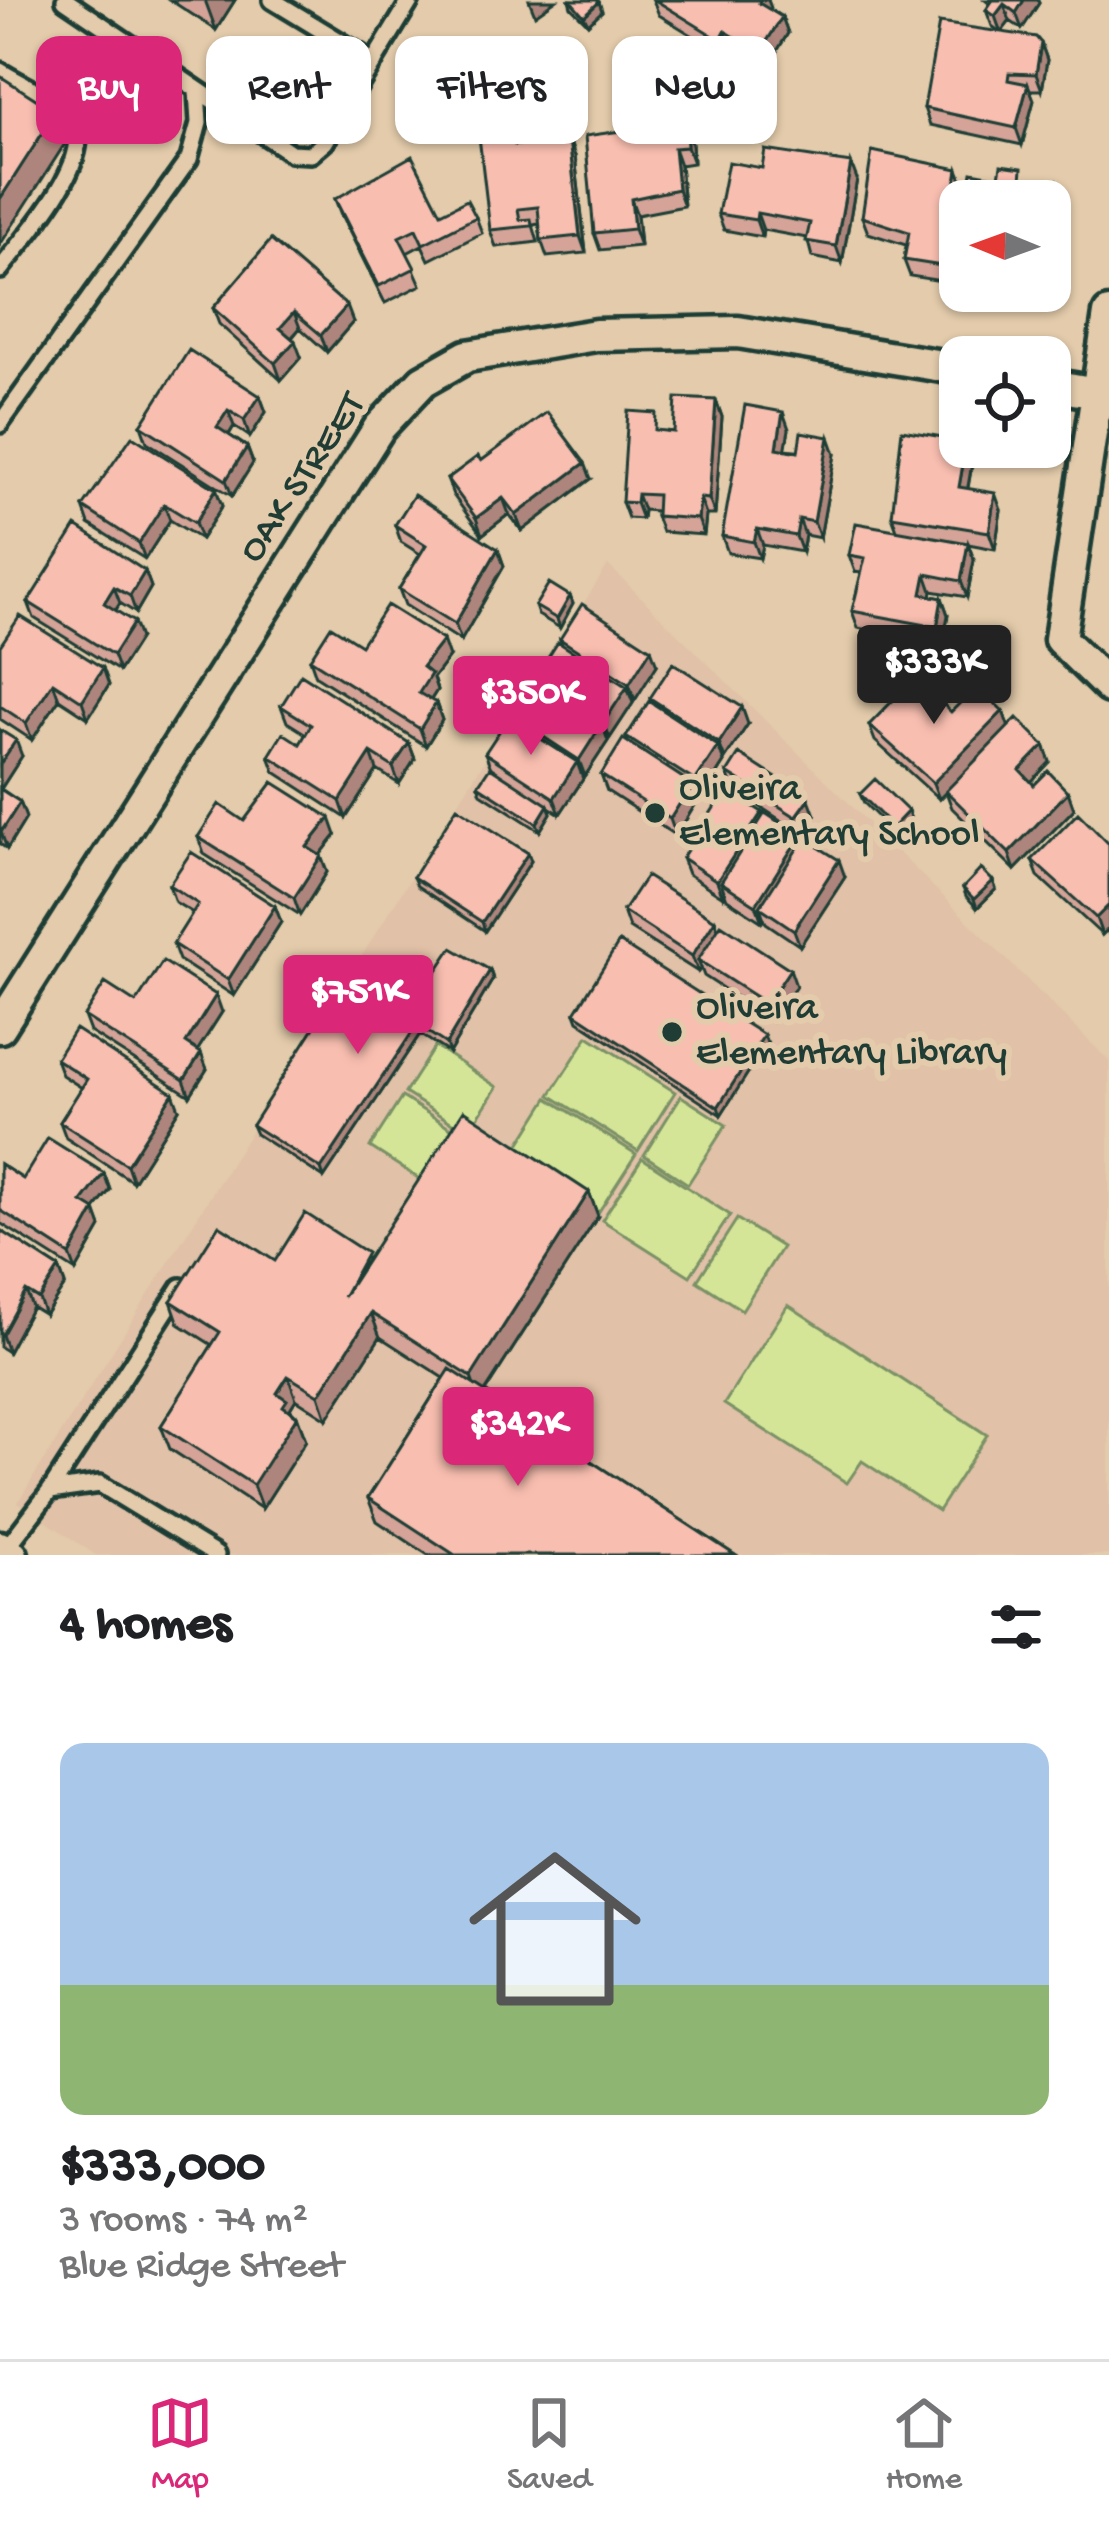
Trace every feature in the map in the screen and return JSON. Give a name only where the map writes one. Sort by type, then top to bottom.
[{"type":"street","points":[[1109,314],[1103,394],[1060,639],[1109,687]]},
{"type":"street","name":"OAK STREET","points":[[0,1028],[379,428],[423,382],[467,356],[596,334],[737,332],[939,366]]},
{"type":"street","points":[[1071,389],[1103,394]]},
{"type":"lane","points":[[65,0],[291,153],[311,154],[325,142],[411,0]]},
{"type":"lane","points":[[272,0],[374,62]]},
{"type":"lane","points":[[0,71],[71,117],[79,139],[76,165],[0,270]]},
{"type":"lane","points":[[0,424],[190,159],[199,123],[197,90]]},
{"type":"lane","points":[[6,1551],[186,1279]]},
{"type":"lane","points":[[50,1491],[100,1484],[216,1555]]},
{"type":"shaded area","name":"Oliveira Elementary School","points":[[608,565],[1109,1061],[1109,1555],[96,1555],[18,1502]]},
{"type":"green space","points":[[588,1036],[675,1092],[638,1151],[550,1095]]},
{"type":"green space","points":[[435,1046],[497,1087],[468,1133],[405,1093]]},
{"type":"green space","points":[[681,1096],[726,1125],[688,1184],[644,1155]]},
{"type":"green space","points":[[402,1097],[465,1137],[432,1187],[370,1147]]},
{"type":"green space","points":[[548,1098],[636,1154],[598,1213],[511,1157]]},
{"type":"green space","points":[[642,1158],[730,1215],[690,1276],[602,1220]]},
{"type":"green space","points":[[737,1219],[782,1247],[742,1310],[697,1281]]},
{"type":"green space","points":[[788,1305],[987,1435],[938,1511],[862,1461],[847,1483],[724,1404]]},
{"type":"building","points":[[570,0],[597,0],[599,2],[584,16]]},
{"type":"building","points":[[655,0],[760,0],[782,17],[770,36],[733,36],[725,31],[714,36]]},
{"type":"building","points":[[993,0],[1024,0],[1016,13],[1004,4],[995,16],[986,10]]},
{"type":"building","points":[[939,23],[1036,37],[1041,43],[1036,74],[1009,73],[1008,80],[1028,84],[1016,128],[924,108]]},
{"type":"building","points":[[0,76],[36,99],[36,143],[0,199]]},
{"type":"building","points":[[612,132],[612,144],[687,144],[674,148],[678,189],[631,199],[634,229],[594,233],[588,136]]},
{"type":"building","points":[[480,144],[570,144],[580,236],[541,240],[538,207],[518,209],[520,220],[531,219],[532,226],[490,230]]},
{"type":"building","points":[[765,150],[851,163],[836,246],[806,241],[810,223],[757,213],[756,220],[718,214],[728,162],[762,168]]},
{"type":"building","points":[[872,151],[958,169],[956,180],[939,180],[939,266],[904,260],[909,232],[862,217]]},
{"type":"building","points":[[412,156],[441,213],[467,200],[476,217],[423,244],[416,229],[399,237],[415,268],[379,286],[335,199]]},
{"type":"building","points":[[1001,165],[1022,168],[1021,180],[971,180],[972,172],[999,177]]},
{"type":"building","points":[[271,240],[347,306],[321,335],[294,312],[280,328],[295,341],[275,363],[213,308]]},
{"type":"building","points":[[189,350],[260,396],[244,420],[228,410],[217,427],[247,447],[226,480],[141,425]]},
{"type":"building","points":[[676,398],[716,400],[709,499],[700,498],[698,519],[656,516],[657,495],[637,494],[636,503],[622,502],[628,411],[656,413],[655,430],[674,432]]},
{"type":"building","points":[[745,405],[783,412],[777,448],[798,452],[801,432],[829,437],[814,522],[799,519],[796,536],[757,529],[754,542],[722,536]]},
{"type":"building","points":[[547,412],[585,463],[516,515],[503,498],[476,518],[447,479],[478,456],[481,461]]},
{"type":"building","points":[[902,430],[939,436],[939,468],[962,468],[959,487],[995,493],[989,532],[892,516]]},
{"type":"building","points":[[132,436],[216,489],[195,523],[164,504],[139,543],[83,507]]},
{"type":"building","points":[[414,495],[498,549],[455,624],[399,589],[426,545],[395,525]]},
{"type":"building","points":[[856,523],[968,543],[961,581],[926,574],[922,594],[942,598],[937,627],[852,611],[865,558],[849,555]]},
{"type":"building","points":[[76,526],[145,571],[130,596],[114,587],[104,603],[134,622],[113,655],[28,602]]},
{"type":"building","points":[[549,583],[570,596],[557,619],[535,606]]},
{"type":"building","points":[[582,604],[651,649],[629,684],[560,639]]},
{"type":"building","points":[[387,605],[443,640],[422,667],[431,674],[419,693],[436,703],[420,729],[310,659],[331,626],[361,645]]},
{"type":"building","points":[[20,616],[103,668],[82,701],[53,682],[26,723],[0,706],[0,646]]},
{"type":"building","points":[[558,642],[627,687],[604,722],[535,678]]},
{"type":"building","points":[[673,663],[742,707],[719,743],[650,698]]},
{"type":"building","points":[[301,674],[409,743],[393,767],[371,753],[340,801],[269,756],[283,733],[300,744],[311,725],[281,706]]},
{"type":"building","points":[[916,677],[951,712],[977,686],[1003,711],[933,783],[869,725]]},
{"type":"building","points":[[533,680],[602,724],[579,760],[510,715]]},
{"type":"building","points":[[649,701],[718,746],[695,781],[626,737]]},
{"type":"building","points":[[508,718],[577,762],[554,798],[485,753]]},
{"type":"building","points":[[1017,718],[1044,745],[1020,770],[1034,785],[1048,771],[1068,792],[1009,853],[946,791]]},
{"type":"building","points":[[0,730],[16,740],[0,764]]},
{"type":"building","points":[[623,739],[692,784],[670,819],[601,775]]},
{"type":"building","points":[[739,754],[809,799],[796,817],[727,773]]},
{"type":"building","points":[[490,767],[548,805],[537,823],[478,785]]},
{"type":"building","points":[[875,779],[908,811],[893,827],[860,794]]},
{"type":"building","points":[[273,782],[330,818],[307,847],[321,856],[294,898],[198,837],[219,804],[244,821]]},
{"type":"building","points":[[0,789],[20,802],[1,832],[0,831]]},
{"type":"building","points":[[726,789],[762,812],[717,881],[682,858]]},
{"type":"building","points":[[457,807],[528,853],[482,922],[413,877]]},
{"type":"building","points":[[765,813],[800,836],[756,905],[721,882]]},
{"type":"building","points":[[1078,813],[1109,844],[1109,905],[1096,918],[1032,860]]},
{"type":"building","points":[[804,838],[839,860],[794,930],[760,907]]},
{"type":"building","points":[[191,852],[275,906],[228,980],[173,944],[198,904],[169,885]]},
{"type":"building","points":[[981,869],[993,881],[974,899],[963,888]]},
{"type":"building","points":[[646,876],[715,920],[692,956],[623,911]]},
{"type":"building","points":[[721,924],[790,969],[767,1004],[698,960]]},
{"type":"building","name":"Oliveira Elementary Library","points":[[619,942],[764,1035],[718,1107],[575,1013]]},
{"type":"building","points":[[452,948],[490,970],[446,1044],[417,1025],[321,1169],[252,1125],[345,979],[405,1018]]},
{"type":"building","points":[[163,961],[216,995],[186,1043],[201,1053],[184,1080],[84,1016],[105,983],[136,1003]]},
{"type":"building","points":[[75,1029],[173,1093],[127,1165],[60,1122],[87,1079],[56,1059]]},
{"type":"building","points":[[464,1110],[589,1192],[471,1377],[371,1313],[319,1395],[288,1376],[277,1393],[287,1400],[283,1406],[297,1416],[253,1485],[161,1426],[220,1332],[171,1301],[219,1225],[275,1261],[305,1213],[367,1253],[343,1297]]},
{"type":"building","points":[[48,1138],[104,1173],[82,1202],[95,1210],[70,1255],[0,1210],[0,1164],[23,1179]]},
{"type":"building","points":[[0,1230],[59,1268],[39,1299],[26,1291],[2,1335],[0,1334]]},
{"type":"building","points":[[450,1369],[735,1555],[455,1555],[368,1498]]},
{"type":"place","name":"Oliveira Elementary School","points":[[655,813]]},
{"type":"place","name":"Oliveira Elementary Library","points":[[672,1032]]}]
